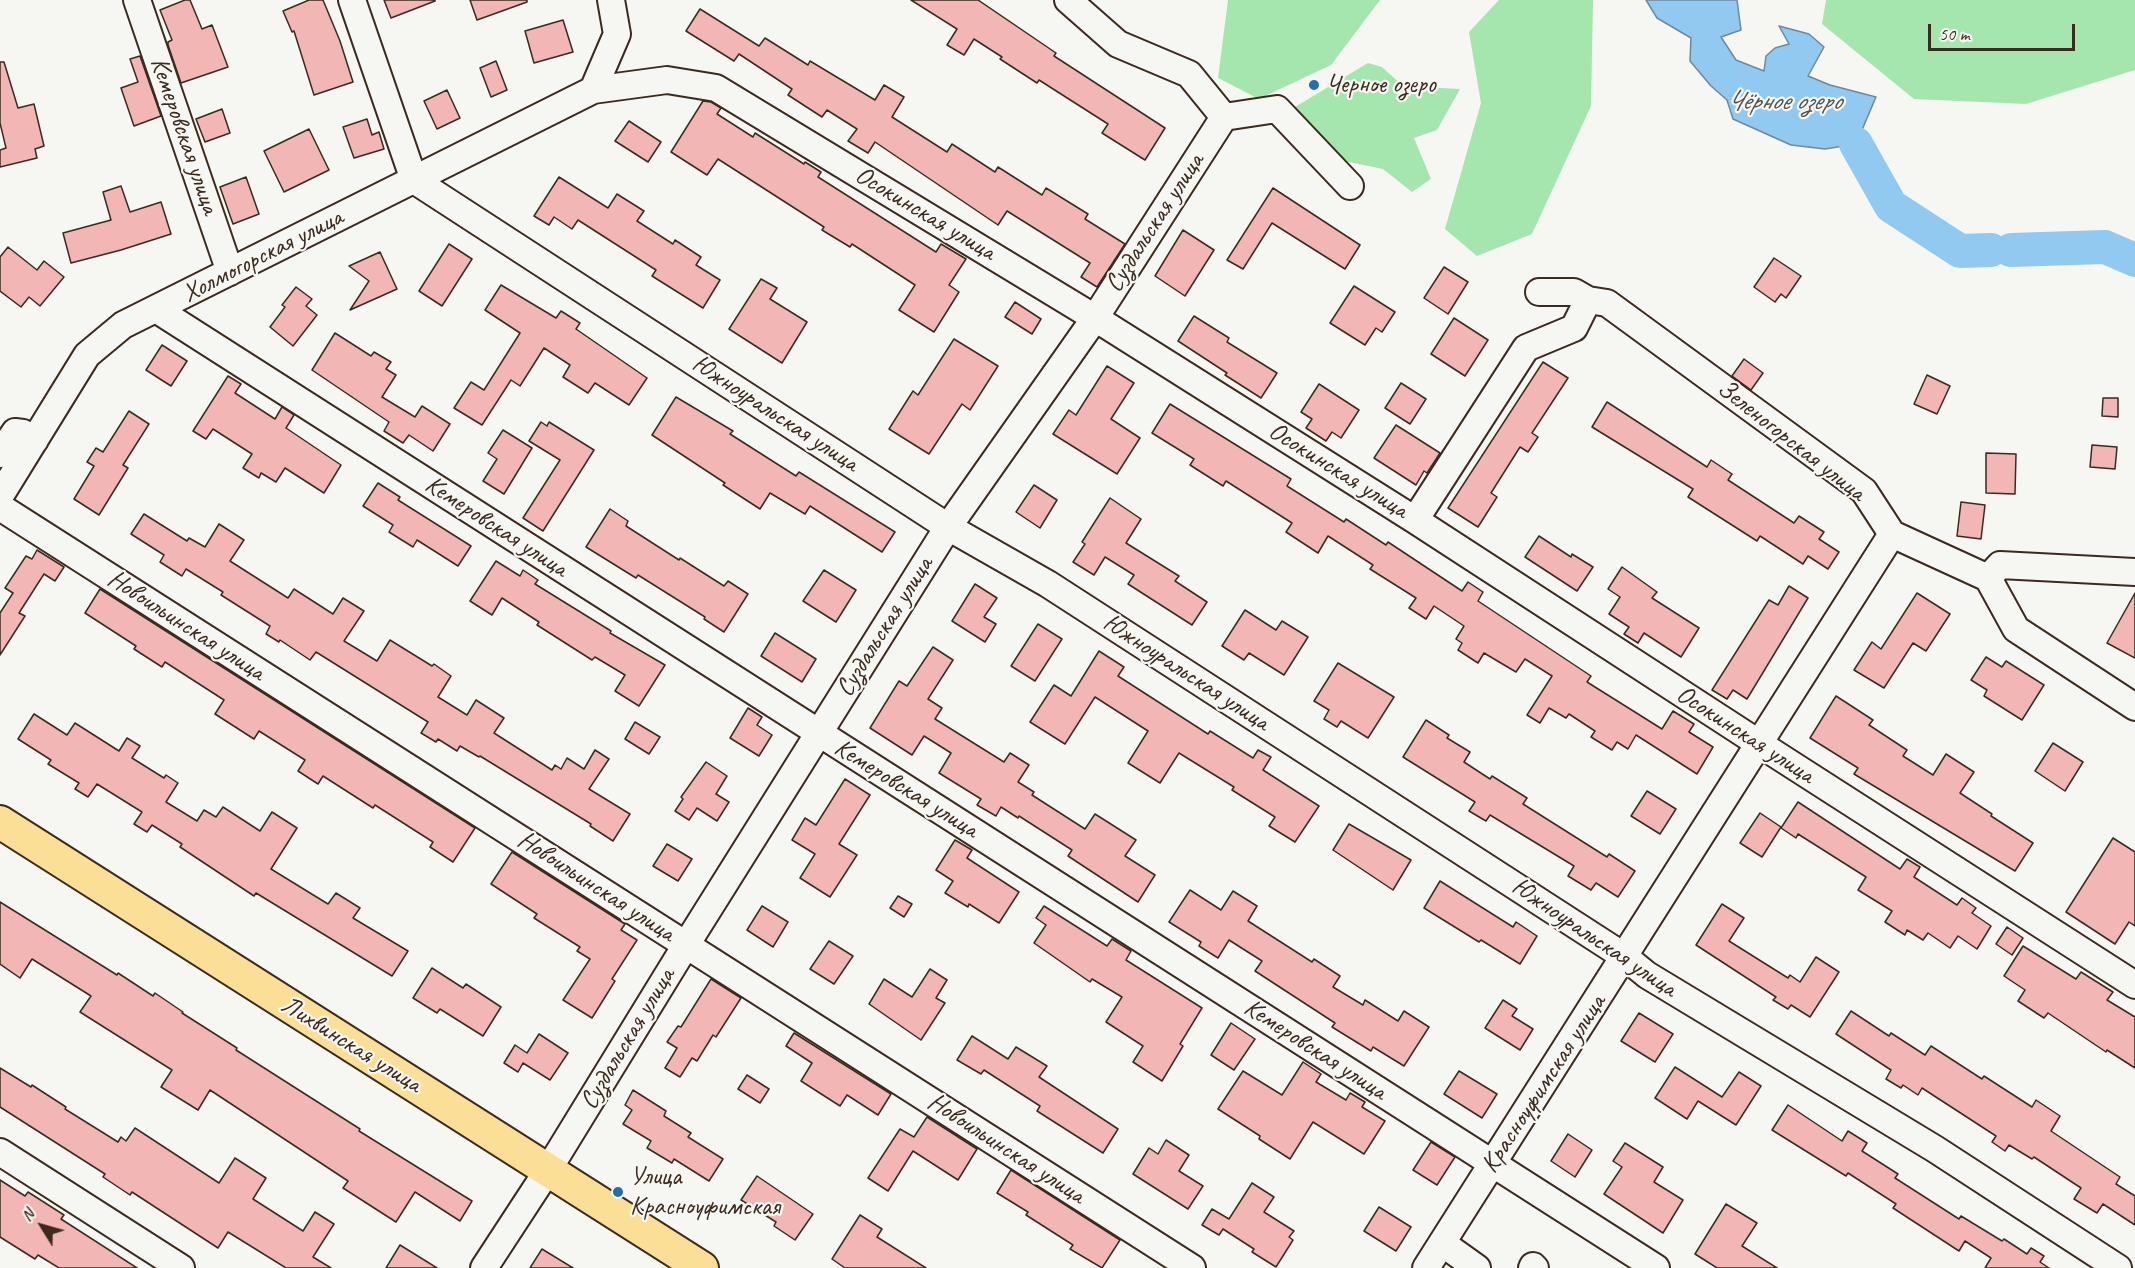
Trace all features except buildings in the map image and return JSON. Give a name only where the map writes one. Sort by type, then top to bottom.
[{"type":"main road","name":"Лихвинская улица","points":[[0,822],[702,1268]]},
{"type":"street","name":"Кемеровская улица","points":[[137,0],[230,272]]},
{"type":"street","points":[[352,0],[414,180]]},
{"type":"street","points":[[593,90],[617,34],[611,0]]},
{"type":"street","points":[[1068,0],[1118,44],[1189,74],[1224,117],[1277,109],[1350,186]]},
{"type":"street","name":"Осокинская улица","points":[[593,90],[667,80],[716,88],[1095,318],[1415,520],[2135,985]]},
{"type":"street","name":"Холмогорская улица","points":[[2,493],[87,355],[123,325],[593,90]]},
{"type":"street","name":"Суздальская улица","points":[[484,1268],[548,1170],[948,527],[1095,318],[1224,117]]},
{"type":"street","name":"Южноуральская улица","points":[[414,180],[948,527],[1048,584],[1625,957],[1653,979],[1935,1149],[2118,1268]]},
{"type":"street","name":"Зеленогорская улица","points":[[1539,292],[1574,292],[1588,300],[1607,303],[1864,491],[1892,534]]},
{"type":"street","points":[[1415,520],[1526,348],[1574,328],[1588,300]]},
{"type":"street","name":"Кемеровская улица","points":[[156,309],[1656,1268]]},
{"type":"street","points":[[0,454],[15,432],[35,440]]},
{"type":"street","name":"Новоильинская улица","points":[[2,493],[686,945],[1192,1268]]},
{"type":"street","points":[[1892,534],[1988,578],[2016,629],[2135,707]]},
{"type":"street","name":"Красноуфимская улица","points":[[1426,1268],[1892,534]]},
{"type":"street","points":[[1988,578],[2000,565],[2135,572]]},
{"type":"street","points":[[0,1152],[181,1268]]},
{"type":"street","points":[[1442,1243],[1477,1268]]},
{"type":"green space","points":[[1228,0],[1380,0],[1331,65],[1259,99],[1218,78]]},
{"type":"green space","points":[[1499,0],[1593,0],[1591,106],[1532,234],[1477,256],[1445,229],[1481,103],[1469,32]]},
{"type":"green space","points":[[1826,0],[2135,0],[2135,70],[2026,104],[1914,99],[1822,24]]},
{"type":"green space","points":[[1368,63],[1382,67],[1403,86],[1460,89],[1437,130],[1414,138],[1431,179],[1412,192],[1383,169],[1344,161],[1290,110]]},
{"type":"water","name":"Чёрное озеро","points":[[1646,0],[1737,0],[1741,30],[1721,37],[1736,60],[1764,71],[1766,56],[1775,48],[1789,44],[1779,26],[1809,34],[1824,47],[1808,76],[1830,85],[1876,97],[1856,144],[1825,149],[1791,145],[1733,119],[1727,100],[1711,86],[1690,61],[1691,38],[1657,18]]},
{"type":"waterway","points":[[1856,144],[1891,206],[1960,251],[1991,250]]},
{"type":"waterway","points":[[2011,250],[2105,247],[2135,260]]},
{"type":"place","name":"Черное озеро","points":[[1314,85]]},
{"type":"place","name":"Улица Красноуфимская","points":[[618,1192]]}]
